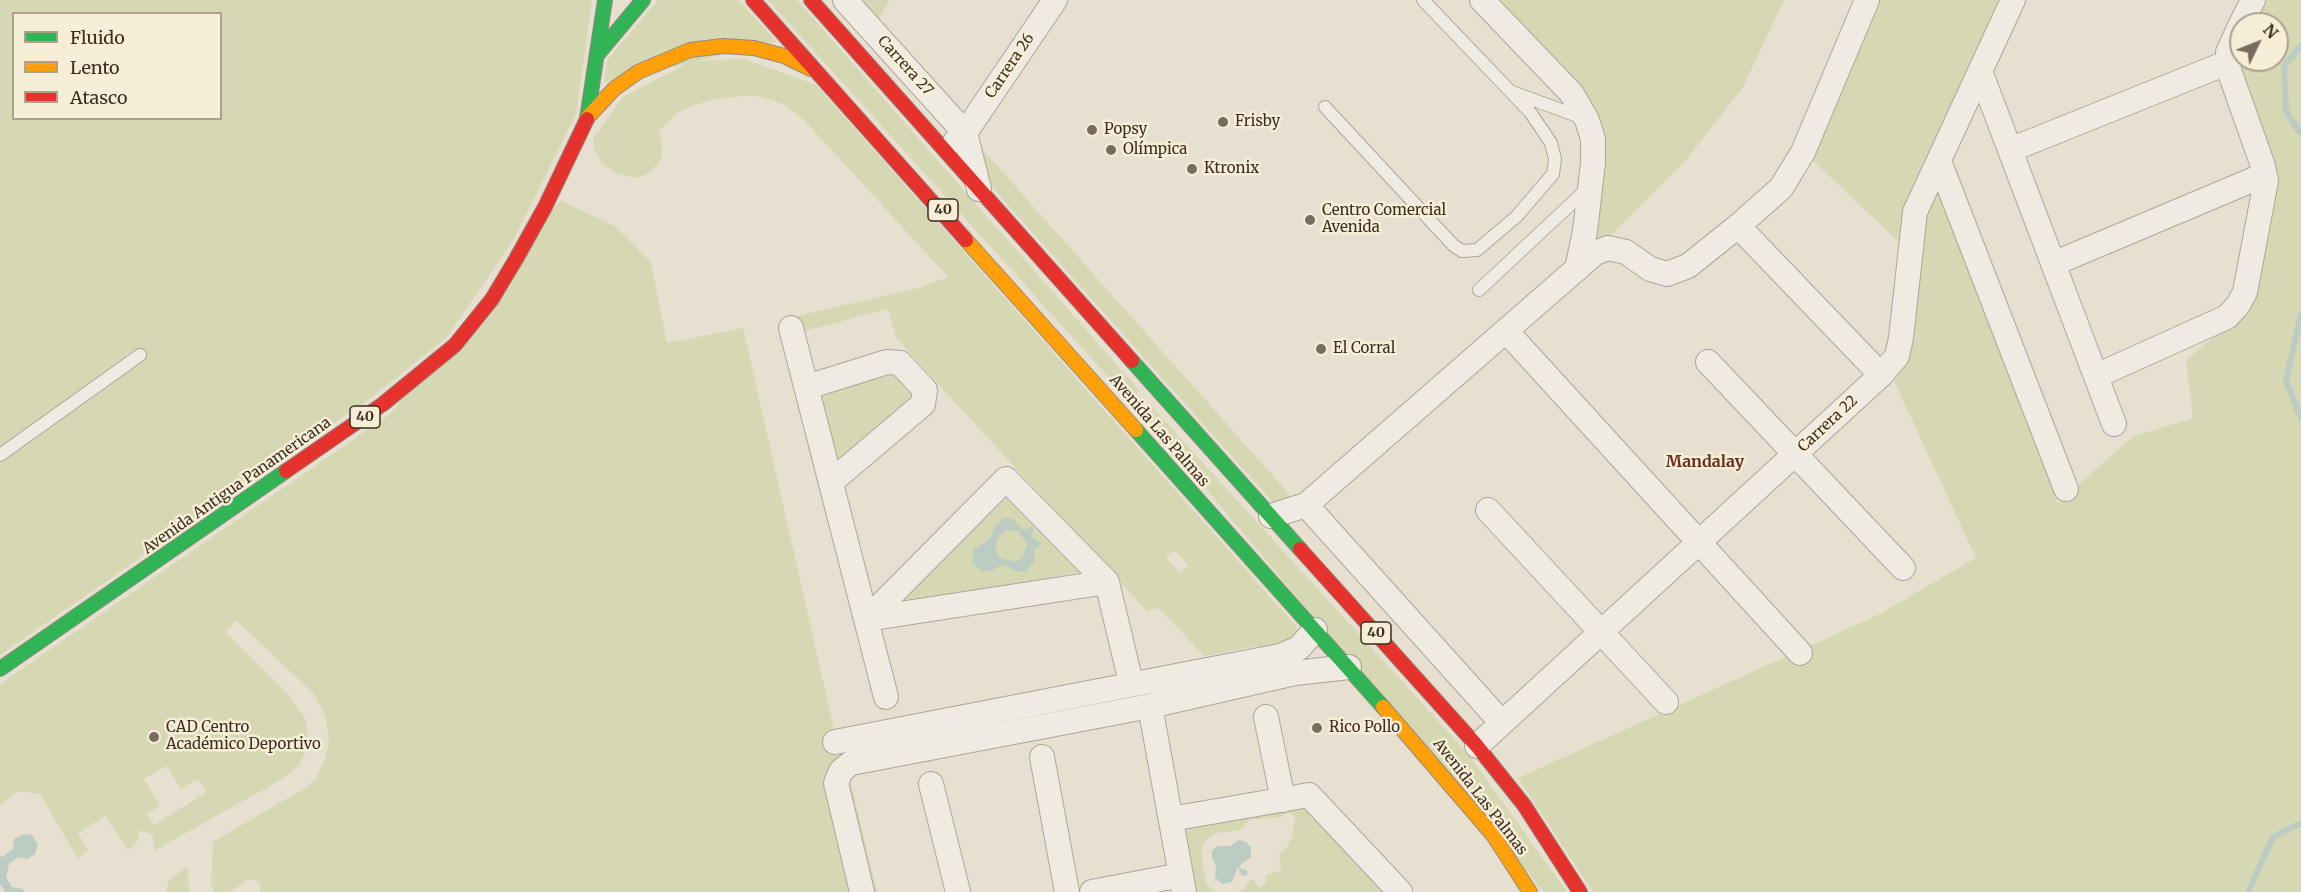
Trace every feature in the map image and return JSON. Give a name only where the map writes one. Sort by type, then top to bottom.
[{"type":"main road","name":"Avenida Antigua Panamericana","points":[[0,669],[383,404],[455,345],[492,299],[516,259],[545,207],[587,118],[605,0]]},
{"type":"main road","points":[[597,55],[643,0]]},
{"type":"main road","name":"Avenida Las Palmas","points":[[753,0],[1133,418],[1493,836],[1530,892]]},
{"type":"main road","name":"Avenida Las Palmas","points":[[811,0],[980,191],[1152,392],[1271,516],[1477,746],[1524,805],[1580,892]]},
{"type":"main road","points":[[587,118],[614,89],[638,72],[671,56],[708,47],[737,46],[773,52],[824,76]]},
{"type":"street","name":"Carrera 27","points":[[844,0],[965,133]]},
{"type":"street","name":"Carrera 26","points":[[944,152],[965,133],[1055,0]]},
{"type":"street","points":[[1482,0],[1572,94],[1587,120],[1593,139],[1593,163],[1577,269]]},
{"type":"street","points":[[1271,516],[1306,505],[1595,253],[1608,248],[1626,252],[1650,269],[1667,274],[1688,266],[1738,226],[1781,188],[1803,152],[1867,0]]},
{"type":"street","name":"Carrera 22","points":[[1477,746],[1881,375],[1897,356],[1915,212],[2013,0]]},
{"type":"street","points":[[2010,150],[2229,62],[2229,50]]},
{"type":"street","points":[[1980,71],[2114,424]]},
{"type":"street","points":[[2096,376],[2227,317],[2238,305],[2245,292],[2266,181],[2263,166],[2230,72]]},
{"type":"street","points":[[965,133],[980,191]]},
{"type":"street","points":[[1939,161],[2066,489]]},
{"type":"street","points":[[2053,264],[2264,175]]},
{"type":"street","points":[[1738,226],[1881,375]]},
{"type":"street","points":[[791,328],[886,697]]},
{"type":"street","points":[[1506,332],[1800,653]]},
{"type":"street","points":[[807,387],[887,362],[900,363],[925,390],[923,404],[831,482]]},
{"type":"street","points":[[1708,362],[1903,568]]},
{"type":"street","points":[[867,619],[1006,479],[1107,582],[1131,683]]},
{"type":"street","points":[[1293,540],[1306,505]]},
{"type":"street","points":[[1306,505],[1502,723]]},
{"type":"street","points":[[1488,510],[1666,702]]},
{"type":"street","points":[[867,619],[1107,582]]},
{"type":"street","points":[[835,742],[1280,656],[1299,648],[1315,630]]},
{"type":"street","points":[[862,892],[836,783],[841,771],[851,763],[1150,706],[1295,673],[1349,667]]},
{"type":"street","points":[[1092,892],[1182,884],[1150,706]]},
{"type":"street","points":[[1266,717],[1282,800]]},
{"type":"street","points":[[1042,757],[1068,892]]},
{"type":"street","points":[[931,784],[958,892]]},
{"type":"street","points":[[1171,819],[1309,795],[1400,892]]},
{"type":"lane","points":[[1325,107],[1454,246],[1469,252],[1483,245],[1516,217],[1550,179],[1555,159],[1551,142],[1530,112],[1423,0]]},
{"type":"lane","points":[[1511,92],[1587,120]]},
{"type":"lane","points":[[1479,290],[1590,186]]},
{"type":"lane","points":[[0,454],[140,355]]},
{"type":"green space","points":[[0,0],[592,0],[576,114],[514,239],[447,337],[376,394],[0,655]]},
{"type":"green space","points":[[658,0],[738,0],[777,42],[604,83],[608,59]]},
{"type":"green space","points":[[768,0],[797,0],[1139,390],[1136,397],[1129,400]]},
{"type":"green space","points":[[855,0],[890,0],[876,23]]},
{"type":"green space","points":[[1492,0],[1784,0],[1743,87],[1687,159],[1605,241],[1592,246],[1600,140]]},
{"type":"green space","points":[[1876,0],[2005,0],[1903,246],[1809,157]]},
{"type":"green space","points":[[2260,0],[2301,0],[2301,892],[1593,892],[1518,778],[1878,615],[1976,558],[1895,383],[1921,215],[1938,180],[2058,503],[2132,437],[2193,418],[2186,360],[2241,314],[2273,182],[2238,72],[2289,72],[2289,12],[2254,12]]},
{"type":"green space","points":[[742,58],[816,85],[1301,632],[1293,643],[1263,651],[1257,646],[1204,656],[1159,608],[1147,611],[896,338],[888,309],[801,332],[797,316],[918,288],[948,277],[805,121],[784,104],[754,95],[714,99],[689,107],[675,114],[659,132],[662,158],[649,173],[637,178],[618,174],[603,165],[594,150],[593,138],[623,97],[690,62]],"holes":[[[1174,550],[1188,565],[1180,573],[1166,558]]]},
{"type":"green space","points":[[976,142],[1298,504],[1278,508],[992,187]]},
{"type":"green space","points":[[561,200],[616,227],[651,263],[667,343],[743,328],[835,734],[850,779],[877,892],[260,892],[260,884],[250,879],[228,892],[214,892],[211,884],[213,842],[305,788],[315,779],[324,761],[329,743],[326,717],[314,694],[236,620],[226,633],[289,695],[306,720],[308,747],[299,765],[284,778],[154,851],[153,835],[140,830],[136,844],[128,850],[105,816],[78,833],[88,850],[78,859],[40,794],[19,791],[0,804],[0,684],[390,414]],"holes":[[[167,766],[181,789],[198,779],[207,792],[154,825],[147,814],[160,806],[144,779]]]},
{"type":"green space","points":[[894,368],[915,393],[835,465],[818,393]]},
{"type":"green space","points":[[1153,408],[1469,755],[1567,892],[1544,892],[1144,415]]},
{"type":"green space","points":[[1008,497],[1080,572],[891,607]]},
{"type":"green space","points":[[1307,802],[1390,892],[1238,892],[1244,889],[1252,879],[1260,888],[1267,881],[1265,876],[1281,870],[1279,854],[1287,847],[1292,836],[1295,816],[1286,812],[1282,817],[1249,820],[1241,830],[1210,836],[1205,841],[1201,854],[1206,883],[1215,892],[1190,892],[1178,825]]},
{"type":"green space","points":[[188,866],[189,892],[166,892],[169,880]]},
{"type":"shaded area","points":[[1004,518],[1013,519],[1023,530],[1033,527],[1031,537],[1041,543],[1034,549],[1035,561],[1026,571],[1017,572],[1003,564],[991,571],[982,571],[972,562],[974,549],[989,540],[996,524]],"holes":[[[1004,531],[1019,532],[1027,544],[1023,557],[1015,562],[1000,558],[995,549],[997,539]]]},
{"type":"shaded area","points":[[23,834],[32,835],[38,844],[35,854],[28,859],[18,857],[9,864],[6,877],[12,887],[23,889],[24,892],[5,892],[0,884],[0,856],[3,857],[13,849],[14,839]]},
{"type":"shaded area","points":[[1239,840],[1251,847],[1251,857],[1239,866],[1247,870],[1248,875],[1242,876],[1238,867],[1232,882],[1222,884],[1215,877],[1216,866],[1212,858],[1212,851],[1217,846],[1230,846]]},
{"type":"waterway","points":[[2301,46],[2284,66],[2286,111],[2301,134]]},
{"type":"waterway","points":[[2301,314],[2286,381],[2301,418]]},
{"type":"waterway","points":[[2248,892],[2273,837],[2301,823]]},
{"type":"traffic: fast","points":[[587,119],[605,0]]},
{"type":"traffic: fast","points":[[597,55],[643,0]]},
{"type":"traffic: fast","points":[[1132,361],[1300,549]]},
{"type":"traffic: fast","points":[[1136,430],[1383,707]]},
{"type":"traffic: fast","points":[[0,669],[286,471]]},
{"type":"traffic: slow","points":[[587,118],[614,89],[638,72],[690,50],[723,46],[754,48],[784,56],[811,69]]},
{"type":"traffic: slow","points":[[966,240],[1136,430]]},
{"type":"traffic: slow","points":[[1383,707],[1493,835],[1530,892]]},
{"type":"traffic: jam","points":[[753,0],[966,240]]},
{"type":"traffic: jam","points":[[811,0],[1132,361]]},
{"type":"traffic: jam","points":[[286,471],[383,404],[455,345],[492,299],[516,259],[545,207],[587,119]]},
{"type":"traffic: jam","points":[[1300,549],[1477,746],[1524,805],[1580,892]]},
{"type":"place","name":"Frisby","points":[[1223,122]]},
{"type":"place","name":"Popsy","points":[[1092,130]]},
{"type":"place","name":"Olímpica","points":[[1111,150]]},
{"type":"place","name":"Ktronix","points":[[1192,169]]},
{"type":"place","name":"Centro Comercial Avenida","points":[[1310,220]]},
{"type":"place","name":"El Corral","points":[[1321,349]]},
{"type":"place","name":"Rico Pollo","points":[[1317,728]]},
{"type":"place","name":"CAD Centro Académico Deportivo","points":[[154,737]]},
{"type":"district","name":"Mandalay","points":[[1705,462]]}]
